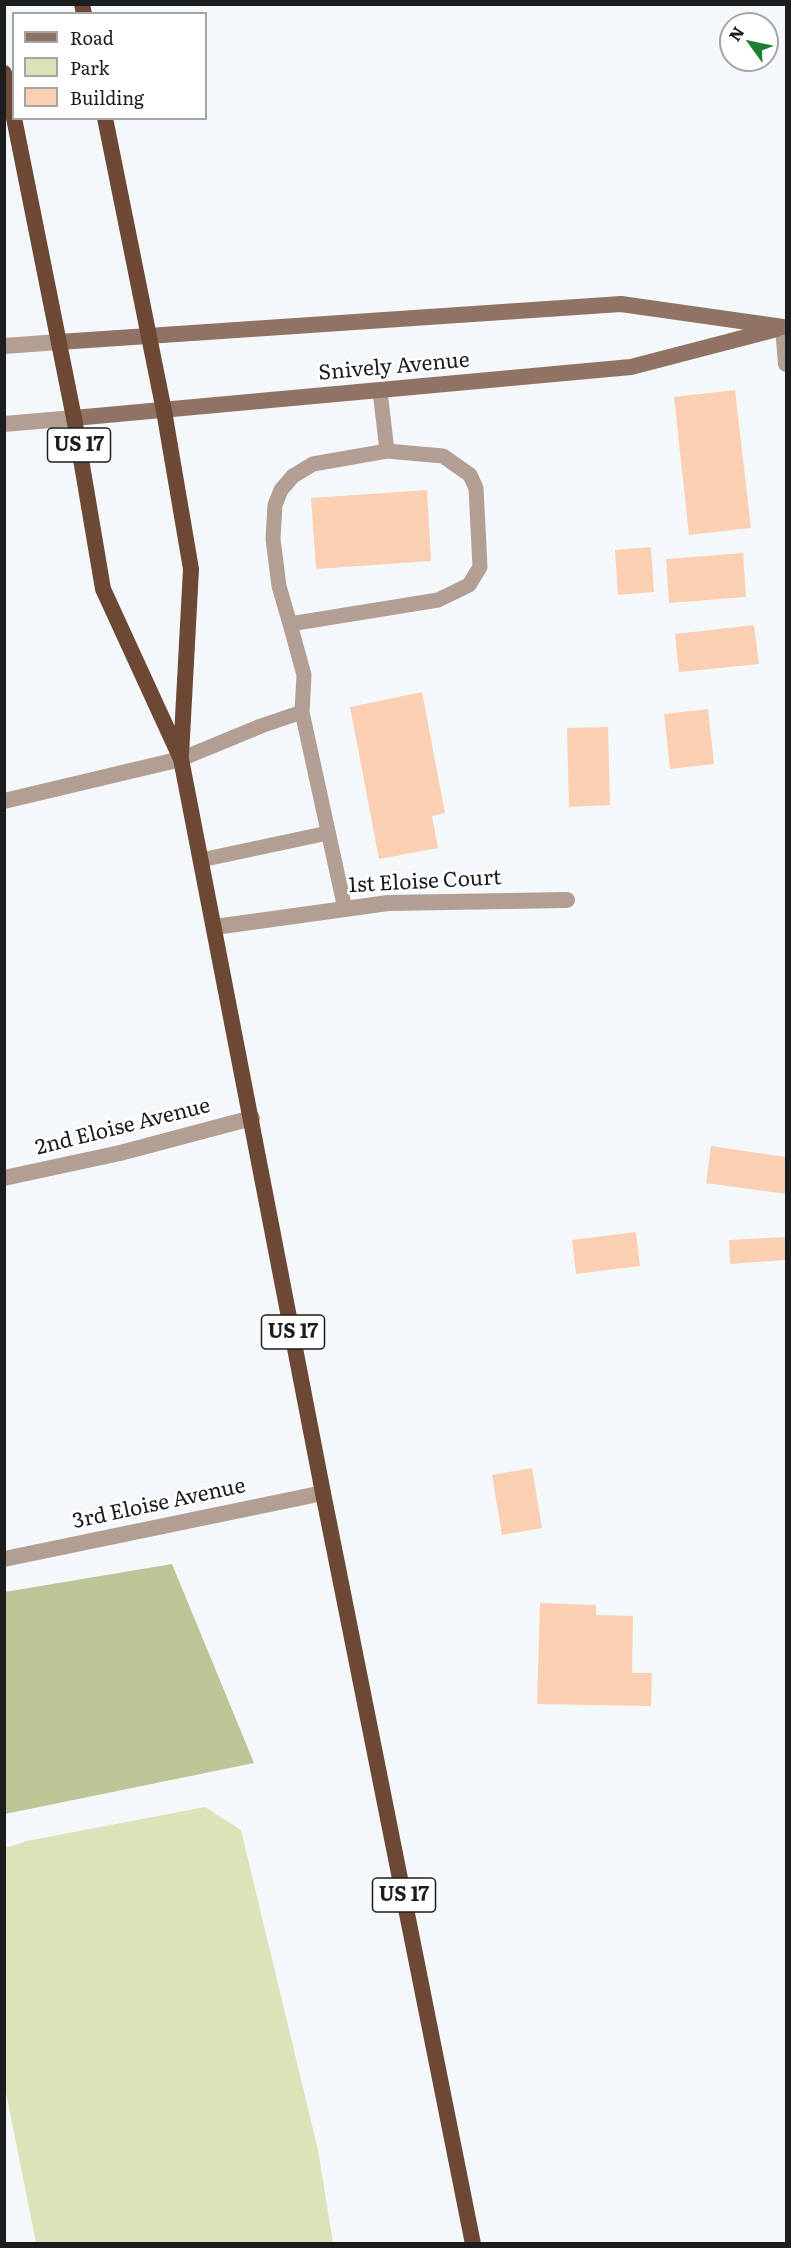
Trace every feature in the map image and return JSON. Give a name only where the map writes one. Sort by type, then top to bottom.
[{"type":"highway","name":"US 17","points":[[4,73],[12,109]]},
{"type":"highway","name":"US 17","points":[[14,120],[74,418],[103,589],[181,759],[323,1494],[473,2244]]},
{"type":"highway","name":"US 17","points":[[105,120],[164,411],[191,569],[181,759]]},
{"type":"main road","points":[[58,342],[621,304],[785,327]]},
{"type":"main road","name":"Snively Avenue","points":[[74,418],[631,367],[785,327]]},
{"type":"street","points":[[785,327],[786,364]]},
{"type":"street","points":[[4,346],[58,342]]},
{"type":"street","name":"Snively Avenue","points":[[4,424],[74,418]]},
{"type":"street","points":[[4,801],[181,759]]},
{"type":"street","name":"1st Eloise Court","points":[[215,927],[388,903],[567,900]]},
{"type":"street","name":"2nd Eloise Avenue","points":[[4,1178],[120,1153],[252,1118]]},
{"type":"street","name":"3rd Eloise Avenue","points":[[4,1558],[323,1494]]},
{"type":"lane","points":[[380,391],[387,452]]},
{"type":"lane","points":[[290,624],[438,600],[469,585],[480,567],[476,488],[470,475],[443,456],[387,452],[313,464],[293,476],[281,490],[275,505],[273,539],[279,585],[304,675],[302,712],[345,909]]},
{"type":"lane","points":[[181,759],[302,712]]},
{"type":"lane","points":[[201,860],[328,833]]},
{"type":"green space","points":[[172,1564],[254,1763],[5,1814],[5,1592]]},
{"type":"green space","points":[[205,1807],[241,1830],[318,2150],[333,2243],[36,2243],[5,2088],[5,1848],[27,1841]]},
{"type":"building","points":[[735,390],[751,528],[689,535],[674,397]]},
{"type":"building","points":[[427,490],[431,561],[316,569],[311,498]]},
{"type":"building","points":[[651,547],[654,592],[618,595],[615,550]]},
{"type":"building","points":[[743,553],[746,597],[669,603],[666,559]]},
{"type":"building","points":[[754,625],[759,664],[679,672],[675,634]]},
{"type":"building","points":[[422,692],[445,813],[432,816],[438,848],[379,859],[350,707]]},
{"type":"building","points":[[708,709],[714,764],[670,769],[664,714]]},
{"type":"building","points":[[608,727],[610,805],[569,807],[567,728]]},
{"type":"building","points":[[711,1146],[786,1157],[786,1194],[706,1183]]},
{"type":"building","points":[[636,1232],[640,1266],[576,1274],[572,1240]]},
{"type":"building","points":[[786,1237],[786,1260],[730,1264],[729,1240]]},
{"type":"building","points":[[532,1468],[542,1528],[502,1535],[492,1475]]},
{"type":"building","points":[[540,1603],[596,1605],[596,1615],[633,1616],[632,1673],[652,1673],[651,1706],[537,1704]]}]
